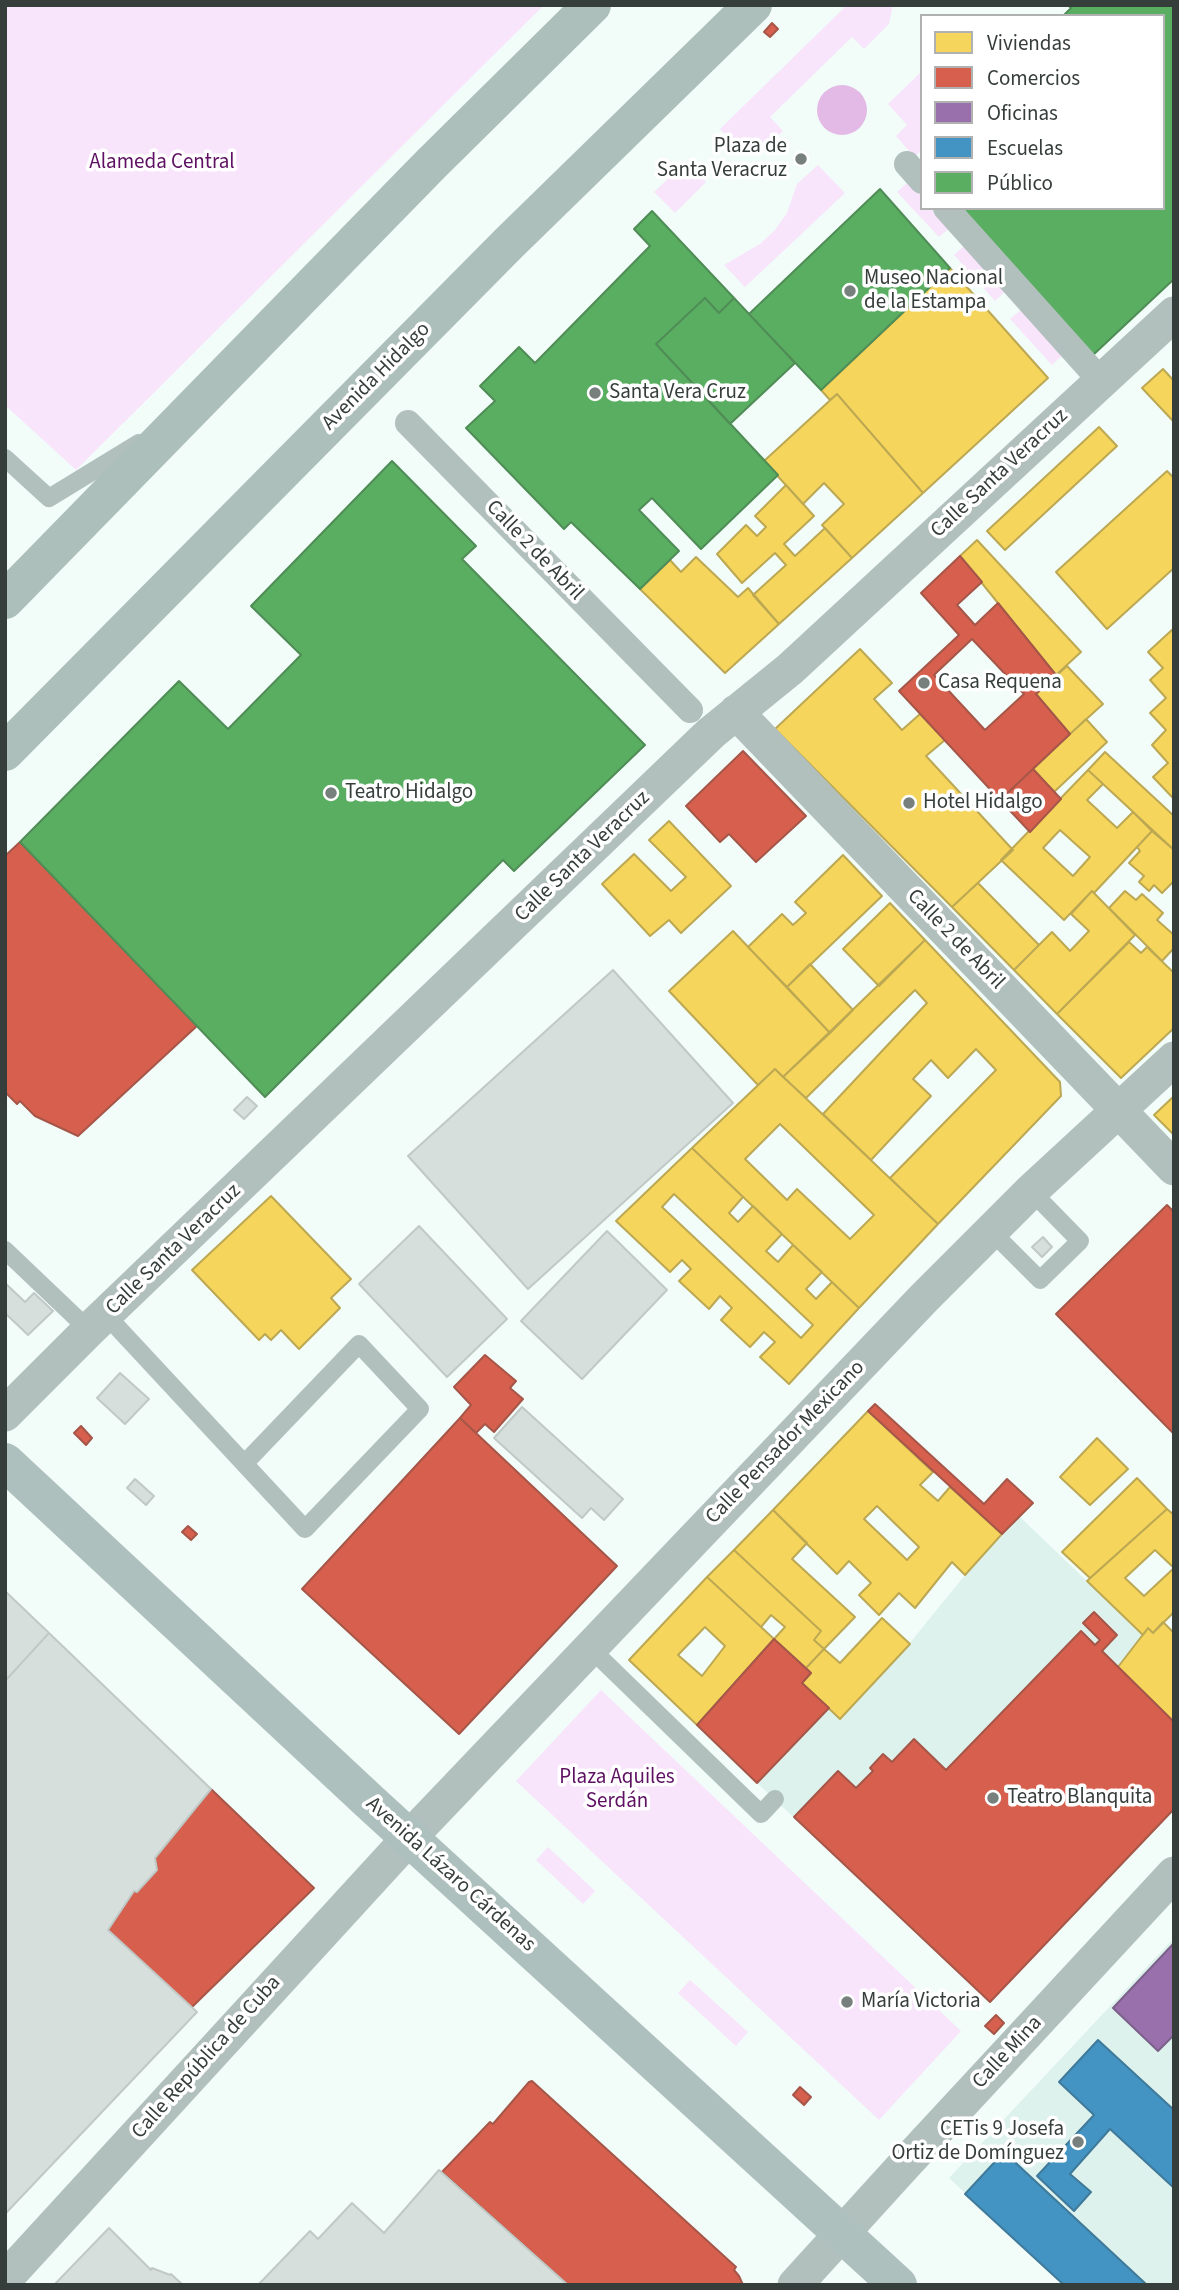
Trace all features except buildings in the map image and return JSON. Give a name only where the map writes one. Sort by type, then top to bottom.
[{"type":"main road","points":[[5,600],[430,164],[592,5]]},
{"type":"main road","name":"Avenida Hidalgo","points":[[5,752],[509,243],[753,5]]},
{"type":"main road","name":"Avenida Lázaro Cárdenas","points":[[5,1462],[409,1838],[898,2285]]},
{"type":"street","points":[[948,210],[1101,381]]},
{"type":"street","name":"Calle Santa Veracruz","points":[[5,1414],[675,767],[736,712],[790,669],[1174,314]]},
{"type":"street","name":"Calle 2 de Abril","points":[[408,423],[690,710]]},
{"type":"street","name":"Calle 2 de Abril","points":[[736,712],[1174,1168]]},
{"type":"street","name":"Calle Pensador Mexicano","points":[[409,1838],[915,1307],[1031,1191],[1174,1059]]},
{"type":"street","name":"Calle República de Cuba","points":[[5,2279],[409,1838]]},
{"type":"street","name":"Calle Mina","points":[[796,2285],[1174,1874]]},
{"type":"lane","points":[[5,458],[49,498],[186,414]]},
{"type":"lane","points":[[991,1231],[1040,1280],[1080,1241],[1031,1191]]},
{"type":"lane","points":[[5,1250],[98,1323],[244,1463],[305,1528],[420,1409],[359,1344],[244,1463]]},
{"type":"lane","points":[[590,1648],[761,1814],[775,1799]]},
{"type":"shaded area","points":[[842,85],[860,92],[867,110],[860,128],[842,135],[824,128],[817,110],[824,92]]},
{"type":"shaded area","name":"Teatro Blanquita","points":[[1020,1517],[1143,1635],[1118,1667],[1174,1809],[990,2002],[757,1783],[829,1708],[841,1719],[909,1644],[965,1575]]},
{"type":"shaded area","name":"CETis 9 Josefa Ortiz de Domínguez","points":[[1174,1938],[1174,2285],[1064,2285],[949,2178]]},
{"type":"green space","name":"Alameda Central","points":[[5,5],[544,5],[76,470],[5,405]]},
{"type":"green space","points":[[847,5],[893,5],[889,24],[864,49],[852,37],[770,117],[783,131],[764,149],[740,149],[720,129]]},
{"type":"green space","points":[[920,73],[920,152],[914,157],[896,136],[907,125],[888,104]]},
{"type":"green space","points":[[687,161],[706,182],[675,213],[654,192]]},
{"type":"green space","points":[[818,165],[845,193],[745,287],[724,265],[760,244],[775,230],[787,213],[797,184]]},
{"type":"green space","points":[[909,181],[920,193],[920,210],[936,210],[951,227],[939,237],[897,192]]},
{"type":"green space","points":[[966,244],[1007,290],[995,301],[954,255]]},
{"type":"green space","points":[[1023,308],[1064,354],[1052,365],[1010,319]]},
{"type":"green space","name":"Plaza Aquiles Serdán","points":[[601,1690],[961,2031],[879,2120],[516,1781]]},
{"type":"green space","points":[[548,1847],[595,1891],[583,1904],[536,1860]]},
{"type":"green space","points":[[690,1980],[748,2032],[736,2046],[678,1993]]},
{"type":"place","name":"Plaza de Santa Veracruz","points":[[801,159]]},
{"type":"place","name":"Museo Nacional de la Estampa","points":[[850,291]]},
{"type":"place","name":"Santa Vera Cruz","points":[[595,393]]},
{"type":"place","name":"Casa Requena","points":[[924,683]]},
{"type":"place","name":"Teatro Hidalgo","points":[[331,793]]},
{"type":"place","name":"Hotel Hidalgo","points":[[909,803]]},
{"type":"place","name":"Teatro Blanquita","points":[[993,1798]]},
{"type":"place","name":"María Victoria","points":[[847,2002]]},
{"type":"place","name":"CETis 9 Josefa Ortiz de Domínguez","points":[[1078,2142]]}]
